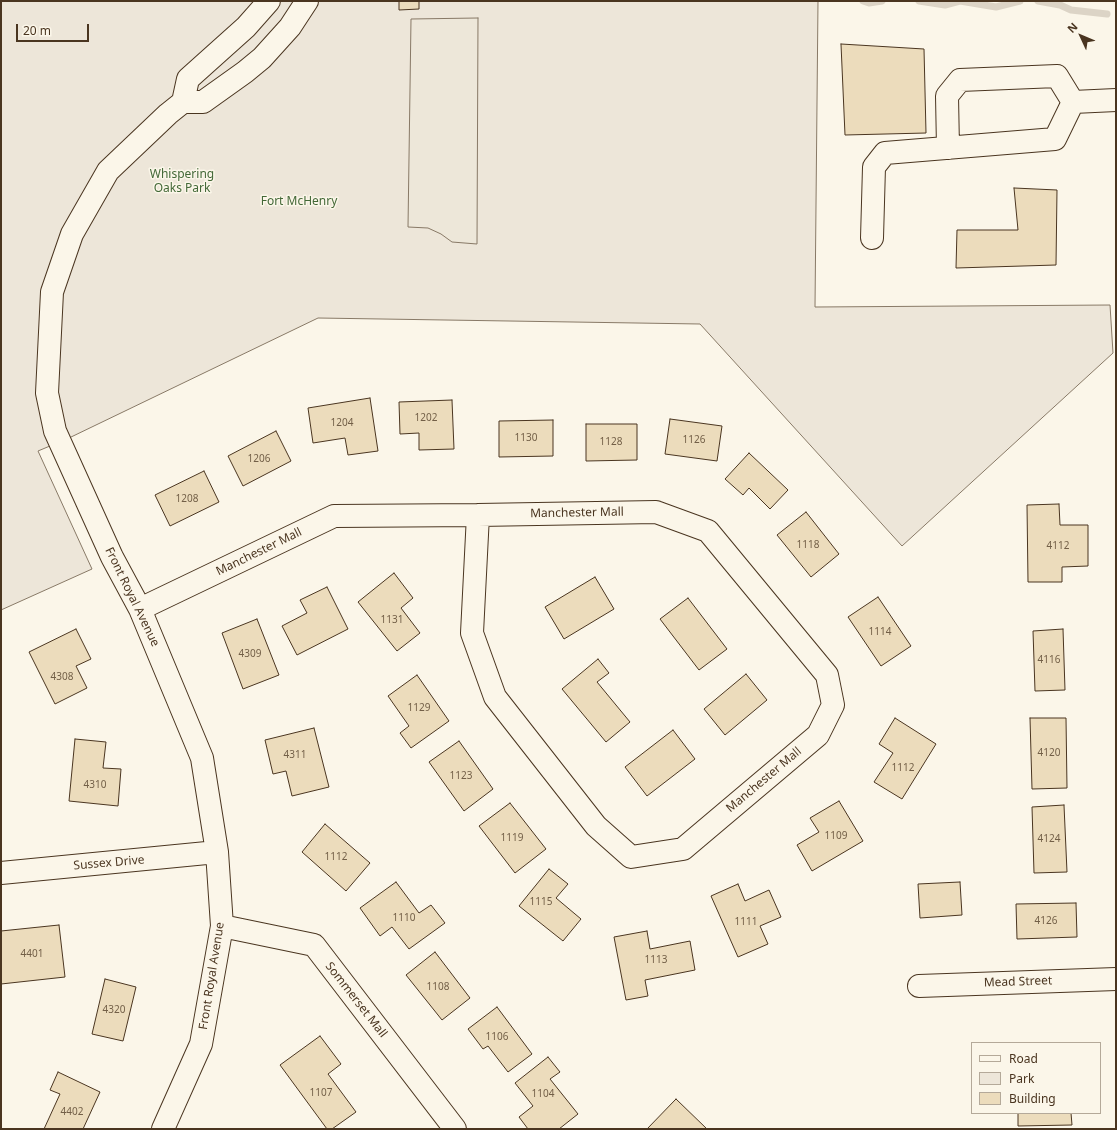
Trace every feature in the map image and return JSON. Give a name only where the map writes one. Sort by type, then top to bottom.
[{"type":"street","points":[[269,1],[246,26],[188,79],[183,102],[203,102],[246,72],[262,58],[290,27],[307,1]]},
{"type":"street","points":[[948,148],[947,96],[960,80],[1057,76],[1073,102]]},
{"type":"street","points":[[1073,102],[1116,100]]},
{"type":"street","name":"Front Royal Avenue","points":[[163,1129],[201,1044],[222,926],[217,852],[202,758],[140,609],[112,557],[54,431],[47,393],[52,292],[72,234],[108,171],[168,114],[183,102]]},
{"type":"street","points":[[872,238],[874,167],[885,153],[1055,140],[1073,102]]},
{"type":"street","name":"Manchester Mall","points":[[140,609],[334,516],[656,512],[708,531],[827,674],[834,705],[818,735],[683,849],[631,857],[596,826],[495,697],[472,633],[478,515]]},
{"type":"street","name":"Sussex Drive","points":[[1,873],[217,852]]},
{"type":"street","name":"Sommerset Mall","points":[[222,926],[314,945],[455,1129]]},
{"type":"street","name":"Mead Street","points":[[919,986],[1116,979]]},
{"type":"green space","name":"Whispering Oaks Park","points":[[1,1],[818,1],[815,307],[1110,305],[1113,353],[902,546],[700,324],[318,318],[69,438],[38,451],[92,569],[1,610]]},
{"type":"shaded area","points":[[478,18],[477,244],[452,242],[441,234],[428,228],[408,227],[411,19]]},
{"type":"building","points":[[399,1],[419,1],[419,9],[399,10]]},
{"type":"building","points":[[841,44],[924,49],[926,133],[845,135]]},
{"type":"building","points":[[1014,188],[1057,190],[1056,265],[956,268],[957,230],[1018,230]]},
{"type":"building","points":[[370,398],[378,451],[348,455],[345,438],[313,443],[308,408]]},
{"type":"building","points":[[452,400],[454,449],[419,450],[419,433],[400,434],[399,402]]},
{"type":"building","points":[[670,419],[722,426],[717,461],[665,454]]},
{"type":"building","points":[[553,420],[553,456],[499,457],[499,421]]},
{"type":"building","points":[[586,424],[637,424],[637,460],[586,461]]},
{"type":"building","points":[[276,431],[291,461],[243,486],[228,456]]},
{"type":"building","points":[[749,453],[788,490],[770,509],[749,488],[743,495],[725,479]]},
{"type":"building","points":[[204,471],[219,502],[170,526],[155,495]]},
{"type":"building","points":[[1059,504],[1060,525],[1088,525],[1088,566],[1062,567],[1062,582],[1028,582],[1027,505]]},
{"type":"building","points":[[806,512],[839,554],[811,577],[777,535]]},
{"type":"building","points":[[394,573],[413,598],[401,608],[420,633],[397,651],[358,602]]},
{"type":"building","points":[[595,577],[614,609],[564,639],[545,607]]},
{"type":"building","points":[[327,587],[348,629],[297,655],[282,626],[307,613],[300,600]]},
{"type":"building","points":[[878,597],[911,646],[881,666],[848,617]]},
{"type":"building","points":[[688,598],[727,649],[699,670],[660,619]]},
{"type":"building","points":[[257,619],[279,675],[243,689],[222,633]]},
{"type":"building","points":[[76,629],[91,659],[76,666],[87,688],[55,704],[29,652]]},
{"type":"building","points":[[1063,629],[1065,690],[1035,691],[1033,631]]},
{"type":"building","points":[[598,659],[609,673],[597,682],[630,722],[606,742],[562,689]]},
{"type":"building","points":[[746,674],[767,700],[725,735],[704,709]]},
{"type":"building","points":[[417,675],[449,721],[411,748],[400,733],[409,726],[388,696]]},
{"type":"building","points":[[895,718],[936,744],[902,799],[874,782],[893,753],[879,744]]},
{"type":"building","points":[[1030,718],[1066,718],[1067,788],[1032,789]]},
{"type":"building","points":[[314,728],[329,787],[292,796],[286,771],[273,774],[265,740]]},
{"type":"building","points":[[673,730],[695,759],[647,796],[625,767]]},
{"type":"building","points":[[75,739],[106,742],[103,768],[121,769],[118,806],[69,801]]},
{"type":"building","points":[[459,741],[493,789],[464,811],[429,762]]},
{"type":"building","points":[[839,801],[863,841],[812,871],[797,845],[819,832],[810,818]]},
{"type":"building","points":[[510,803],[546,849],[515,873],[479,826]]},
{"type":"building","points":[[1064,805],[1067,872],[1034,873],[1032,807]]},
{"type":"building","points":[[325,824],[370,863],[346,891],[302,852]]},
{"type":"building","points":[[549,869],[568,884],[556,898],[581,919],[563,941],[519,906]]},
{"type":"building","points":[[396,882],[419,913],[431,905],[445,923],[409,949],[392,927],[380,936],[360,908]]},
{"type":"building","points":[[960,882],[962,915],[920,918],[918,884]]},
{"type":"building","points":[[738,884],[745,901],[769,890],[781,917],[760,926],[768,944],[738,957],[711,896]]},
{"type":"building","points":[[1076,903],[1077,937],[1017,939],[1016,904]]},
{"type":"building","points":[[59,925],[65,977],[1,984],[1,931]]},
{"type":"building","points":[[647,931],[650,949],[690,941],[695,970],[645,980],[648,996],[626,1000],[614,937]]},
{"type":"building","points":[[435,952],[470,998],[442,1020],[406,975]]},
{"type":"building","points":[[105,979],[136,987],[123,1041],[92,1034]]},
{"type":"building","points":[[497,1007],[532,1054],[508,1072],[488,1046],[483,1049],[468,1029]]},
{"type":"building","points":[[320,1036],[341,1064],[328,1074],[356,1112],[332,1129],[327,1129],[280,1065]]},
{"type":"building","points":[[548,1057],[560,1072],[550,1079],[578,1114],[559,1129],[528,1129],[519,1117],[533,1106],[515,1083]]},
{"type":"building","points":[[58,1072],[100,1092],[83,1129],[44,1129],[60,1094],[50,1090]]},
{"type":"building","points":[[676,1099],[707,1129],[647,1129]]},
{"type":"building","points":[[1018,1114],[1071,1114],[1072,1125],[1018,1126]]},
{"type":"waterway","points":[[863,1],[869,3],[882,1]]},
{"type":"waterway","points":[[919,1],[945,5],[960,1],[996,7],[1020,1]]},
{"type":"waterway","points":[[1038,1],[1060,5],[1071,10],[1107,14]]},
{"type":"park label","name":"Fort McHenry","points":[[299,202]]}]
